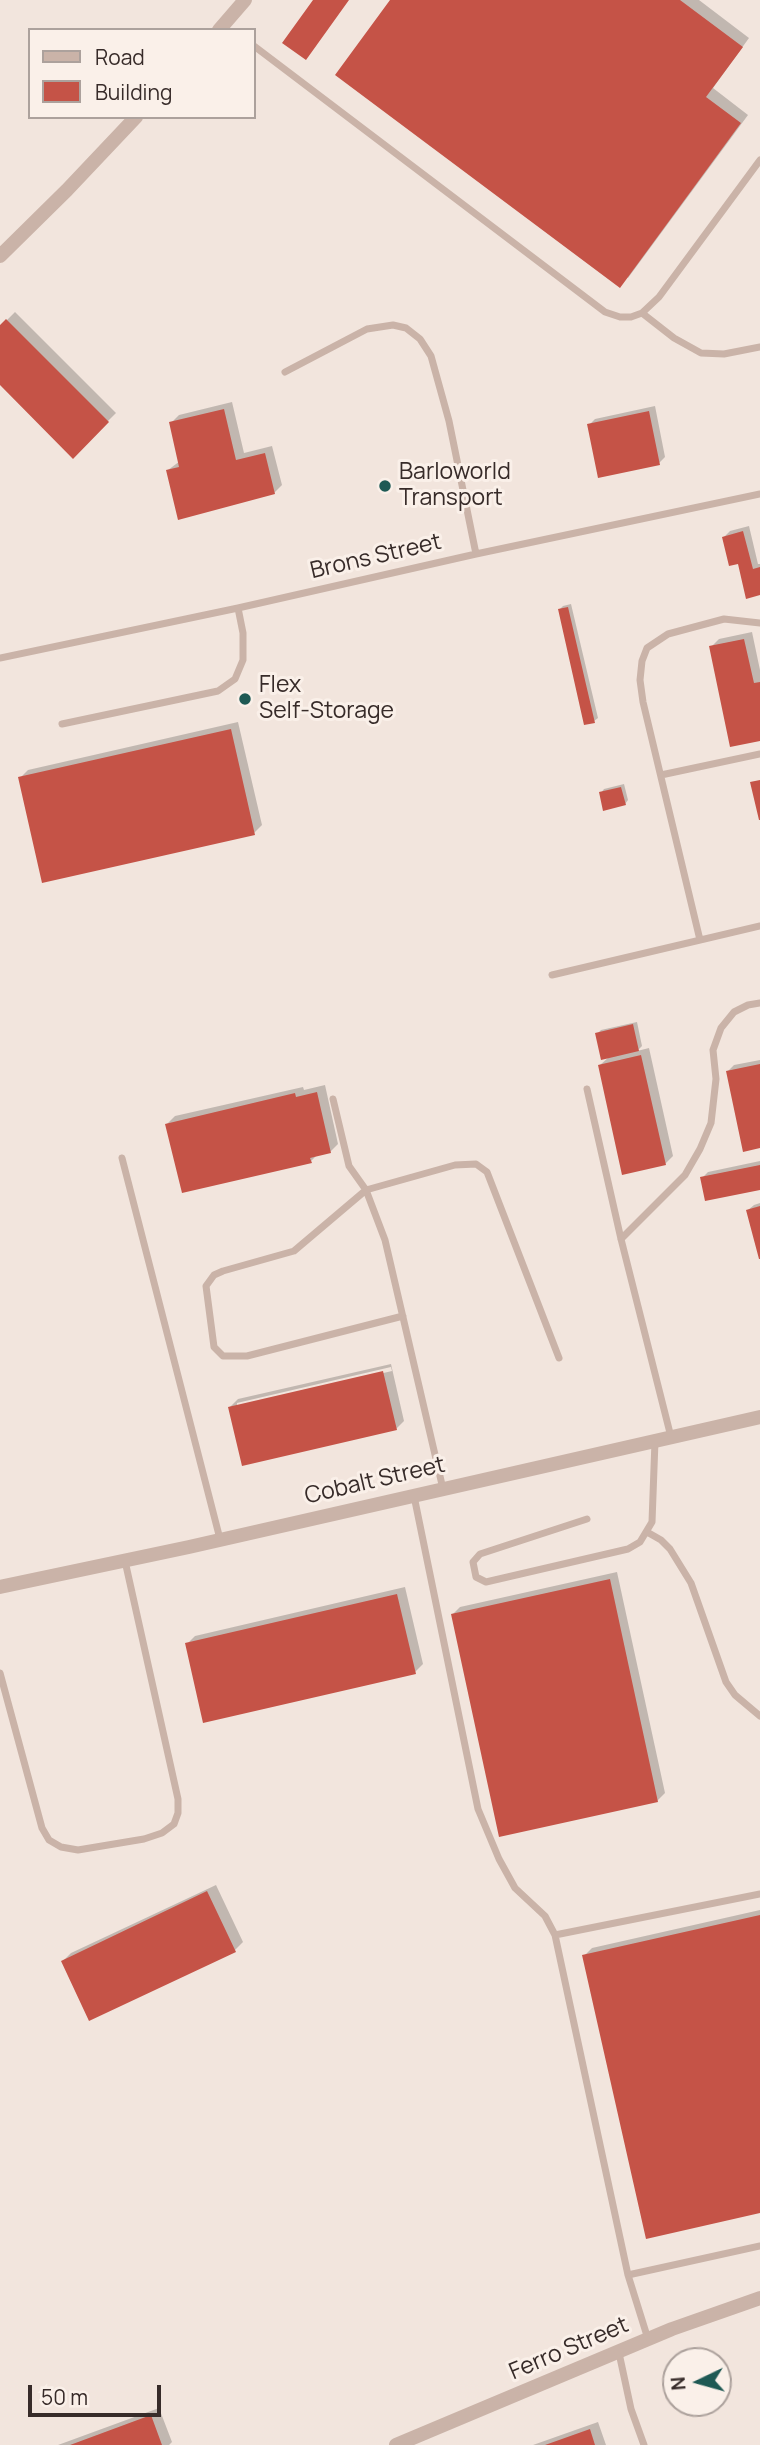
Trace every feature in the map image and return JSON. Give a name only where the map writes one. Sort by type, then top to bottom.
[{"type":"street","points":[[226,28],[246,0]]},
{"type":"street","points":[[0,256],[134,119]]},
{"type":"street","name":"Cobalt Street","points":[[0,1587],[760,1417]]},
{"type":"street","name":"Ferro Street","points":[[396,2445],[672,2329],[760,2298]]},
{"type":"lane","points":[[256,48],[605,312],[620,317],[642,313],[659,297],[760,160]]},
{"type":"lane","points":[[642,313],[674,338],[701,353],[724,354],[760,346]]},
{"type":"lane","points":[[285,373],[367,329],[393,325],[406,328],[420,339],[431,356],[449,421],[476,554]]},
{"type":"lane","name":"Brons Street","points":[[0,658],[760,494]]},
{"type":"lane","points":[[62,724],[218,691],[235,679],[243,660],[243,633],[238,608]]},
{"type":"lane","points":[[700,940],[643,702],[640,680],[642,661],[647,648],[667,634],[724,619],[760,623]]},
{"type":"lane","points":[[661,775],[760,754]]},
{"type":"lane","points":[[552,975],[760,926]]},
{"type":"lane","points":[[621,1239],[685,1174],[695,1158],[712,1123],[716,1089],[713,1050],[721,1028],[734,1012],[760,1003]]},
{"type":"lane","points":[[587,1089],[621,1239],[671,1437]]},
{"type":"lane","points":[[333,1098],[349,1166],[366,1190],[385,1240],[443,1489]]},
{"type":"lane","points":[[122,1158],[220,1539]]},
{"type":"lane","points":[[403,1317],[247,1356],[223,1356],[214,1347],[205,1291],[208,1281],[223,1271],[293,1251],[366,1190],[455,1165],[476,1164],[487,1172],[559,1358]]},
{"type":"lane","points":[[587,1519],[480,1554],[473,1562],[476,1577],[486,1582],[628,1549],[640,1542],[647,1532],[653,1510],[655,1441]]},
{"type":"lane","points":[[414,1495],[478,1809],[499,1859],[515,1888],[545,1916],[555,1935],[628,2275],[648,2340]]},
{"type":"lane","points":[[647,1532],[662,1540],[670,1549],[691,1583],[726,1682],[735,1695],[760,1716]]},
{"type":"lane","points":[[0,1672],[42,1828],[49,1840],[61,1847],[78,1850],[144,1839],[162,1833],[174,1824],[178,1813],[177,1799],[125,1561]]},
{"type":"lane","points":[[555,1935],[760,1894]]},
{"type":"lane","points":[[628,2275],[760,2246]]},
{"type":"lane","points":[[619,2353],[631,2409],[645,2445]]},
{"type":"building","points":[[313,0],[349,0],[306,60],[282,43]]},
{"type":"building","points":[[390,0],[680,0],[743,47],[706,97],[741,123],[620,288],[335,75]]},
{"type":"building","points":[[6,319],[109,422],[73,459],[0,385],[0,325]]},
{"type":"building","points":[[224,409],[236,460],[265,453],[275,494],[178,520],[166,470],[179,467],[169,422]]},
{"type":"building","points":[[649,411],[660,465],[598,478],[587,424]]},
{"type":"building","points":[[743,531],[753,569],[760,567],[760,595],[746,599],[738,564],[729,566],[722,537]]},
{"type":"building","points":[[568,607],[595,723],[584,725],[558,609]]},
{"type":"building","points":[[744,639],[754,683],[760,682],[760,741],[730,747],[709,646]]},
{"type":"building","points":[[231,729],[255,835],[42,883],[18,777]]},
{"type":"building","points":[[760,780],[760,820],[759,820],[750,782]]},
{"type":"building","points":[[621,787],[626,805],[603,811],[599,792]]},
{"type":"building","points":[[633,1024],[639,1051],[601,1060],[595,1033]]},
{"type":"building","points":[[641,1055],[666,1165],[622,1175],[598,1065]]},
{"type":"building","points":[[760,1064],[760,1148],[743,1152],[726,1071]]},
{"type":"building","points":[[317,1092],[331,1153],[310,1158],[312,1163],[182,1193],[165,1124],[295,1093],[296,1097]]},
{"type":"building","points":[[760,1165],[760,1190],[705,1201],[700,1177]]},
{"type":"building","points":[[760,1206],[760,1259],[759,1259],[746,1210]]},
{"type":"building","points":[[383,1371],[397,1430],[242,1466],[228,1407]]},
{"type":"building","points":[[610,1579],[658,1802],[499,1837],[451,1614]]},
{"type":"building","points":[[397,1594],[416,1674],[203,1723],[185,1643]]},
{"type":"building","points":[[207,1891],[236,1952],[89,2021],[61,1961]]},
{"type":"building","points":[[760,1915],[760,2213],[646,2239],[582,1955]]},
{"type":"building","points":[[151,2415],[162,2445],[70,2445]]},
{"type":"building","points":[[590,2429],[595,2445],[545,2445]]},
{"type":"place","name":"Barloworld Transport","points":[[385,486]]},
{"type":"place","name":"Flex Self-Storage","points":[[245,699]]}]
